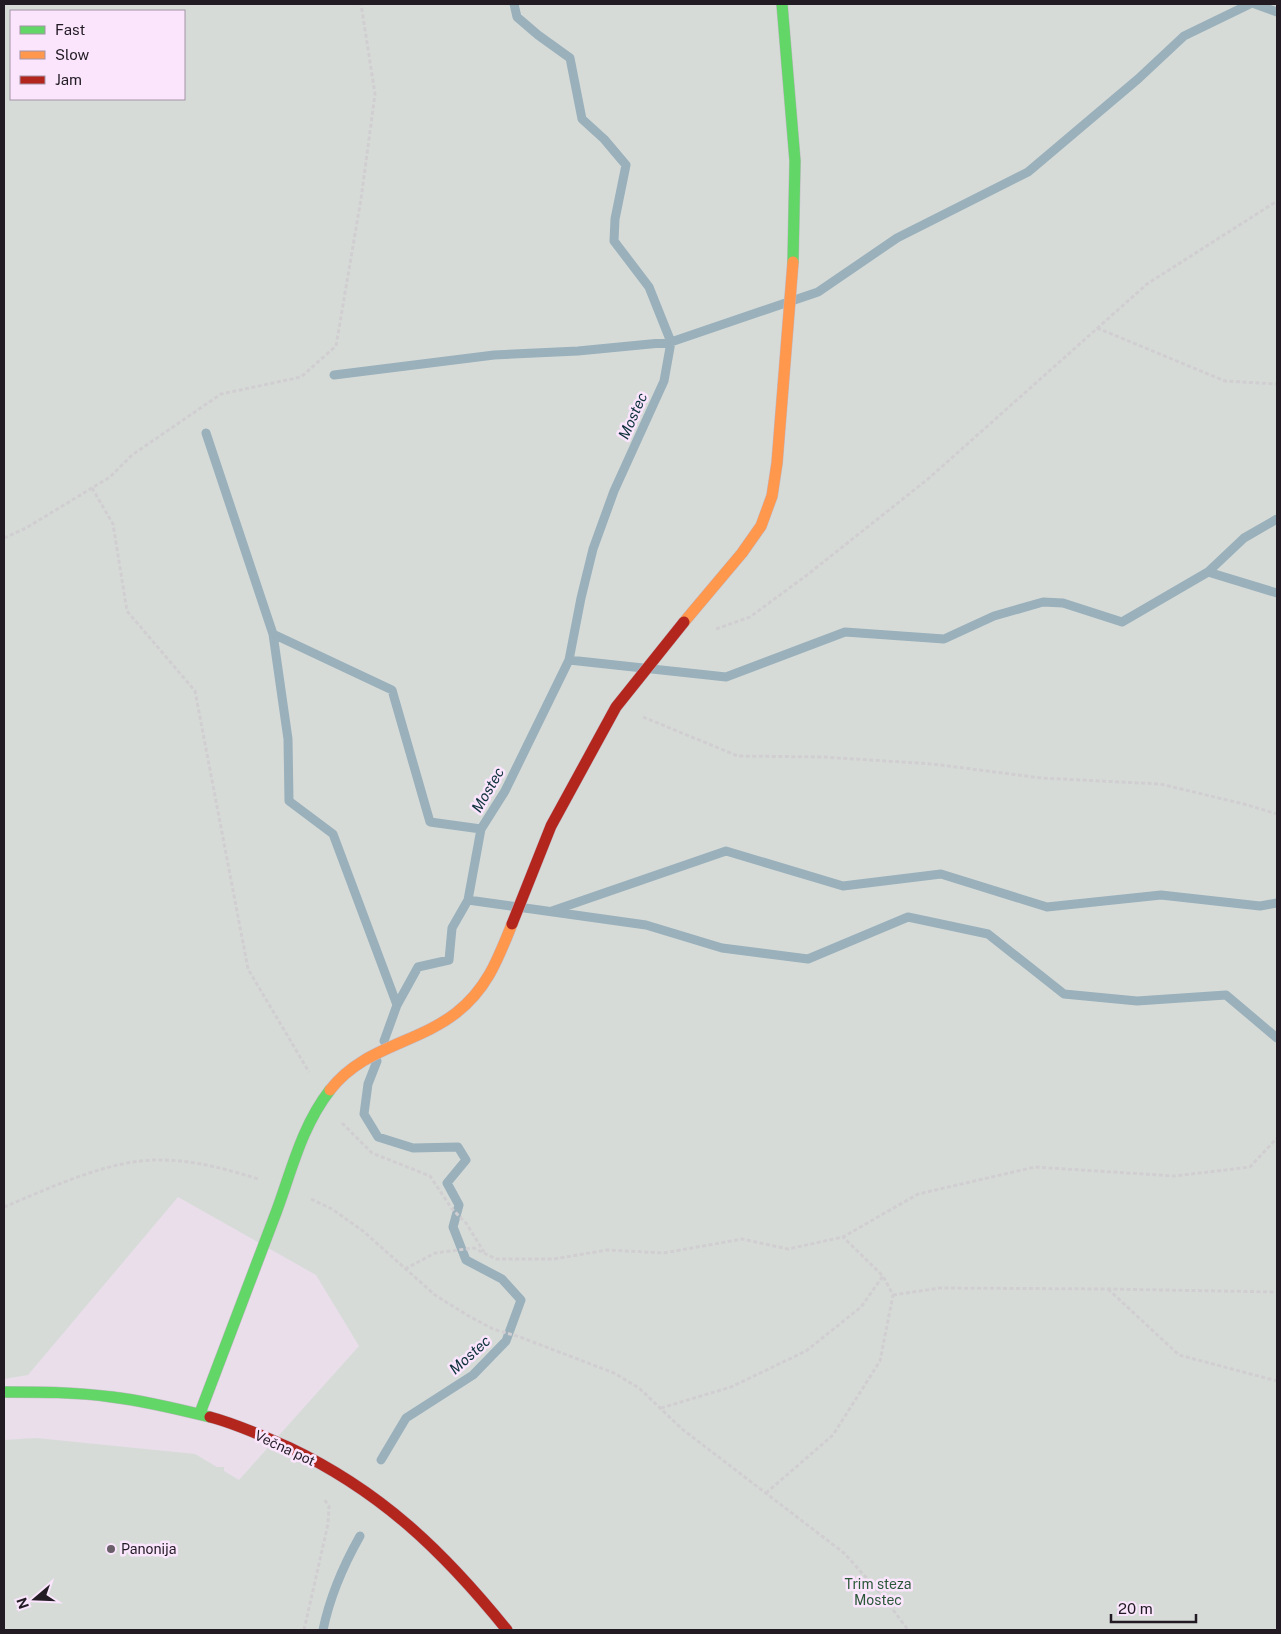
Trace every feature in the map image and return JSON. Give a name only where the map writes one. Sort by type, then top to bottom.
[{"type":"street","points":[[200,1413],[285,1188],[294,1156],[311,1118],[324,1097],[336,1083],[362,1060],[449,1018],[483,986],[495,967],[551,826],[616,707],[688,616],[742,554],[762,526],[772,496],[777,463],[794,218],[795,161],[782,4]]},
{"type":"street","name":"Večna pot","points":[[4,1392],[68,1391],[111,1395],[200,1413],[272,1440],[302,1454],[372,1495],[404,1521],[444,1557],[478,1594],[507,1630]]},
{"type":"path","points":[[4,538],[26,528],[110,477],[132,455],[221,394],[301,377],[336,346],[361,199],[375,94],[361,4]]},
{"type":"path","points":[[688,616],[716,629],[750,617],[807,575],[928,479],[1147,284],[1277,201]]},
{"type":"path","points":[[1097,328],[1225,381],[1277,384]]},
{"type":"path","points":[[92,488],[113,524],[127,611],[195,691],[248,969],[324,1097]]},
{"type":"path","points":[[616,707],[738,756],[823,757],[933,764],[1041,778],[1160,784],[1277,814]]},
{"type":"path","points":[[344,1126],[372,1153],[430,1176],[452,1209],[466,1223],[485,1253]]},
{"type":"path","points":[[405,1269],[435,1253],[474,1248],[496,1259],[554,1259],[608,1250],[664,1253],[742,1239],[788,1249],[843,1237],[918,1194],[1035,1167],[1174,1176],[1193,1174],[1250,1167],[1277,1138]]},
{"type":"path","points":[[4,1207],[77,1177],[127,1164],[160,1160],[235,1171],[285,1188],[332,1209],[363,1232],[436,1294],[467,1315],[492,1329],[520,1337],[614,1373],[639,1388],[682,1429],[844,1553],[882,1595],[908,1630]]},
{"type":"path","points":[[766,1493],[833,1435],[880,1361],[893,1295],[883,1276],[843,1237]]},
{"type":"path","points":[[661,1408],[731,1387],[806,1351],[861,1307],[883,1276]]},
{"type":"path","points":[[893,1295],[940,1288],[1277,1292]]},
{"type":"path","points":[[1108,1289],[1179,1355],[1277,1381]]},
{"type":"path","points":[[304,1630],[328,1524],[329,1506],[322,1495]]},
{"type":"green space","name":"Trim steza Mostec","points":[[4,4],[1277,4],[1277,1630],[4,1630],[4,1440],[36,1438],[195,1454],[217,1467],[224,1467],[224,1471],[239,1480],[359,1346],[316,1275],[178,1197],[28,1375],[4,1379]]},
{"type":"waterway","name":"Mostec","points":[[384,1041],[397,1005],[418,967],[449,960],[452,928],[468,900],[481,829],[505,791],[569,660],[593,549],[614,491],[664,381],[671,342],[649,287],[614,241],[615,219],[626,165],[604,139],[582,119],[570,58],[517,17],[514,4]]},
{"type":"waterway","points":[[334,375],[494,355],[578,351],[671,342],[818,292],[897,238],[1028,172],[1138,79],[1184,36],[1250,4]]},
{"type":"waterway","points":[[1255,4],[1277,12]]},
{"type":"waterway","points":[[206,433],[273,634],[288,739],[289,801],[333,834],[397,1005]]},
{"type":"waterway","points":[[1208,572],[1244,538],[1277,519]]},
{"type":"waterway","points":[[569,660],[726,677],[845,632],[944,639],[994,616],[1043,602],[1063,603],[1122,622],[1208,572],[1277,593]]},
{"type":"waterway","points":[[273,634],[392,690],[430,822],[481,829]]},
{"type":"waterway","points":[[552,911],[726,851],[843,886],[941,874],[1047,907],[1161,895],[1260,906],[1277,903]]},
{"type":"waterway","points":[[468,900],[646,925],[722,948],[808,959],[908,917],[988,934],[1064,994],[1137,1001],[1226,995],[1277,1038]]},
{"type":"waterway","name":"Mostec","points":[[377,1061],[368,1084],[364,1114],[378,1137],[413,1148],[458,1147],[466,1160],[447,1183],[459,1205],[453,1227],[466,1260],[502,1279],[521,1300],[506,1341],[473,1375],[406,1418],[381,1460]]},
{"type":"waterway","name":"Mostec","points":[[323,1630],[329,1605],[338,1581],[360,1536]]},
{"type":"traffic: fast","points":[[782,4],[795,161],[793,262]]},
{"type":"traffic: fast","points":[[200,1413],[305,1133],[320,1104],[330,1090]]},
{"type":"traffic: fast","points":[[4,1392],[98,1395],[149,1403],[210,1417]]},
{"type":"traffic: slow","points":[[684,622],[742,553],[761,526],[772,496],[777,463],[793,262]]},
{"type":"traffic: slow","points":[[330,1090],[358,1064],[424,1032],[456,1013],[467,1004],[484,984],[502,949],[512,924]]},
{"type":"traffic: jam","points":[[512,924],[551,826],[616,707],[684,622]]},
{"type":"traffic: jam","points":[[210,1417],[288,1447],[321,1464],[381,1503],[408,1525],[459,1574],[507,1630]]},
{"type":"place","name":"Panonija","points":[[111,1549]]}]
